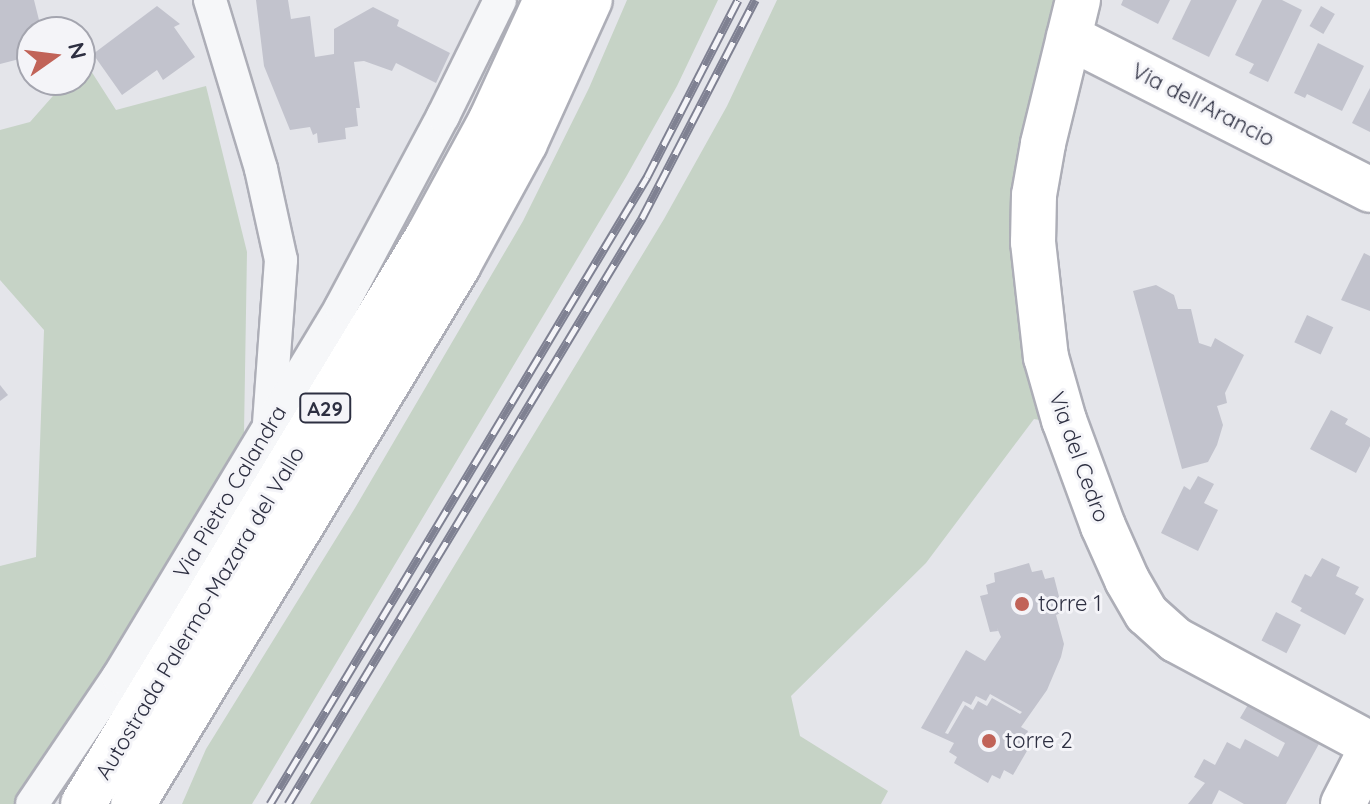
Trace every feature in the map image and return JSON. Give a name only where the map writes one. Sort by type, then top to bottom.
[{"type":"main road","name":"Autostrada Palermo-Mazara del Vallo","points":[[83,804],[428,236],[491,120],[546,0]]},
{"type":"main road","name":"Autostrada Palermo-Mazara del Vallo","points":[[133,804],[458,266],[525,143],[590,0]]},
{"type":"main road","name":"Via dell'Arancio","points":[[1074,19],[1370,190]]},
{"type":"main road","name":"Via del Cedro","points":[[1074,19],[1034,195],[1034,258],[1046,357],[1064,420],[1103,526],[1127,580],[1147,614],[1176,640],[1370,744]]},
{"type":"main road","points":[[159,804],[202,688]]},
{"type":"main road","points":[[1343,804],[1370,751]]},
{"type":"street","points":[[210,0],[261,169],[281,260],[269,430]]},
{"type":"street","name":"Via Pietro Calandra","points":[[32,804],[118,677],[269,430],[388,222],[500,0]]},
{"type":"green space","points":[[627,0],[718,0],[677,86],[626,177],[252,804],[182,804],[206,749],[355,508],[523,221],[589,88]]},
{"type":"green space","points":[[777,0],[1058,0],[1046,421],[1034,419],[926,563],[791,696],[800,736],[888,791],[881,804],[310,804],[664,219],[727,106]]},
{"type":"green space","points":[[96,79],[116,110],[206,86],[247,252],[244,433],[36,780],[14,804],[0,804],[0,566],[36,557],[44,330],[0,280],[0,130],[30,122],[53,96],[96,96]]},
{"type":"building","points":[[0,0],[34,0],[38,16],[16,16],[16,60],[0,64]]},
{"type":"building","points":[[256,0],[288,0],[291,19],[310,16],[315,57],[334,54],[334,29],[373,7],[399,20],[397,26],[450,53],[436,83],[396,63],[392,71],[364,61],[354,62],[360,108],[356,108],[358,126],[345,128],[346,139],[318,143],[317,133],[313,135],[310,127],[290,130],[264,66]]},
{"type":"building","points":[[1123,0],[1170,0],[1158,24],[1121,5]]},
{"type":"building","points":[[1191,0],[1237,0],[1209,57],[1172,39]]},
{"type":"building","points":[[1262,0],[1282,0],[1302,10],[1268,82],[1249,73],[1254,64],[1235,55]]},
{"type":"building","points":[[157,6],[180,24],[174,27],[195,57],[163,80],[157,70],[122,95],[96,58],[96,52]]},
{"type":"building","points":[[1321,6],[1335,14],[1323,34],[1310,26]]},
{"type":"building","points":[[1318,43],[1364,66],[1342,111],[1307,94],[1305,98],[1294,93]]},
{"type":"building","points":[[1370,88],[1370,132],[1352,123]]},
{"type":"building","points":[[1364,253],[1370,256],[1370,311],[1341,300]]},
{"type":"building","points":[[1156,285],[1174,295],[1178,309],[1191,309],[1199,343],[1211,347],[1215,338],[1244,355],[1225,393],[1227,403],[1217,406],[1223,425],[1208,462],[1182,469],[1133,291]]},
{"type":"building","points":[[1307,315],[1333,327],[1321,354],[1294,342]]},
{"type":"building","points":[[0,385],[8,395],[0,401]]},
{"type":"building","points":[[1331,410],[1348,419],[1345,424],[1370,438],[1370,446],[1356,473],[1310,449]]},
{"type":"building","points":[[1198,476],[1214,484],[1204,503],[1218,510],[1198,551],[1161,533],[1184,486],[1190,490]]},
{"type":"building","points":[[1322,558],[1340,567],[1336,576],[1359,587],[1355,594],[1364,599],[1345,635],[1300,611],[1302,608],[1291,602],[1305,574],[1311,577]]},
{"type":"building","points":[[1029,563],[1032,572],[1042,570],[1045,579],[1054,577],[1063,612],[1056,615],[1064,644],[1047,690],[1021,727],[1028,731],[1024,740],[1031,744],[1013,775],[1004,770],[1000,779],[992,775],[988,783],[954,763],[957,757],[949,752],[954,743],[921,728],[966,650],[985,661],[1001,637],[997,628],[998,631],[990,632],[980,596],[988,594],[986,585],[995,582],[994,573]],"holes":[[[990,694],[1022,712],[1020,714],[992,698],[987,706],[978,701],[973,710],[965,705],[948,734],[945,733],[963,701],[971,705],[976,696],[986,701]]]},
{"type":"building","points":[[1276,612],[1301,625],[1286,653],[1261,641]]},
{"type":"building","points":[[1249,703],[1320,742],[1286,804],[1244,804],[1219,790],[1212,804],[1188,804],[1205,783],[1194,777],[1204,759],[1215,765],[1227,742],[1240,749],[1245,739],[1278,757],[1285,743],[1240,718]]},
{"type":"railway","points":[[270,804],[647,177],[738,0]]},
{"type":"railway","points":[[288,804],[642,218],[755,0]]},
{"type":"place","name":"torre 1","points":[[1022,604]]},
{"type":"place","name":"torre 2","points":[[989,741]]}]
